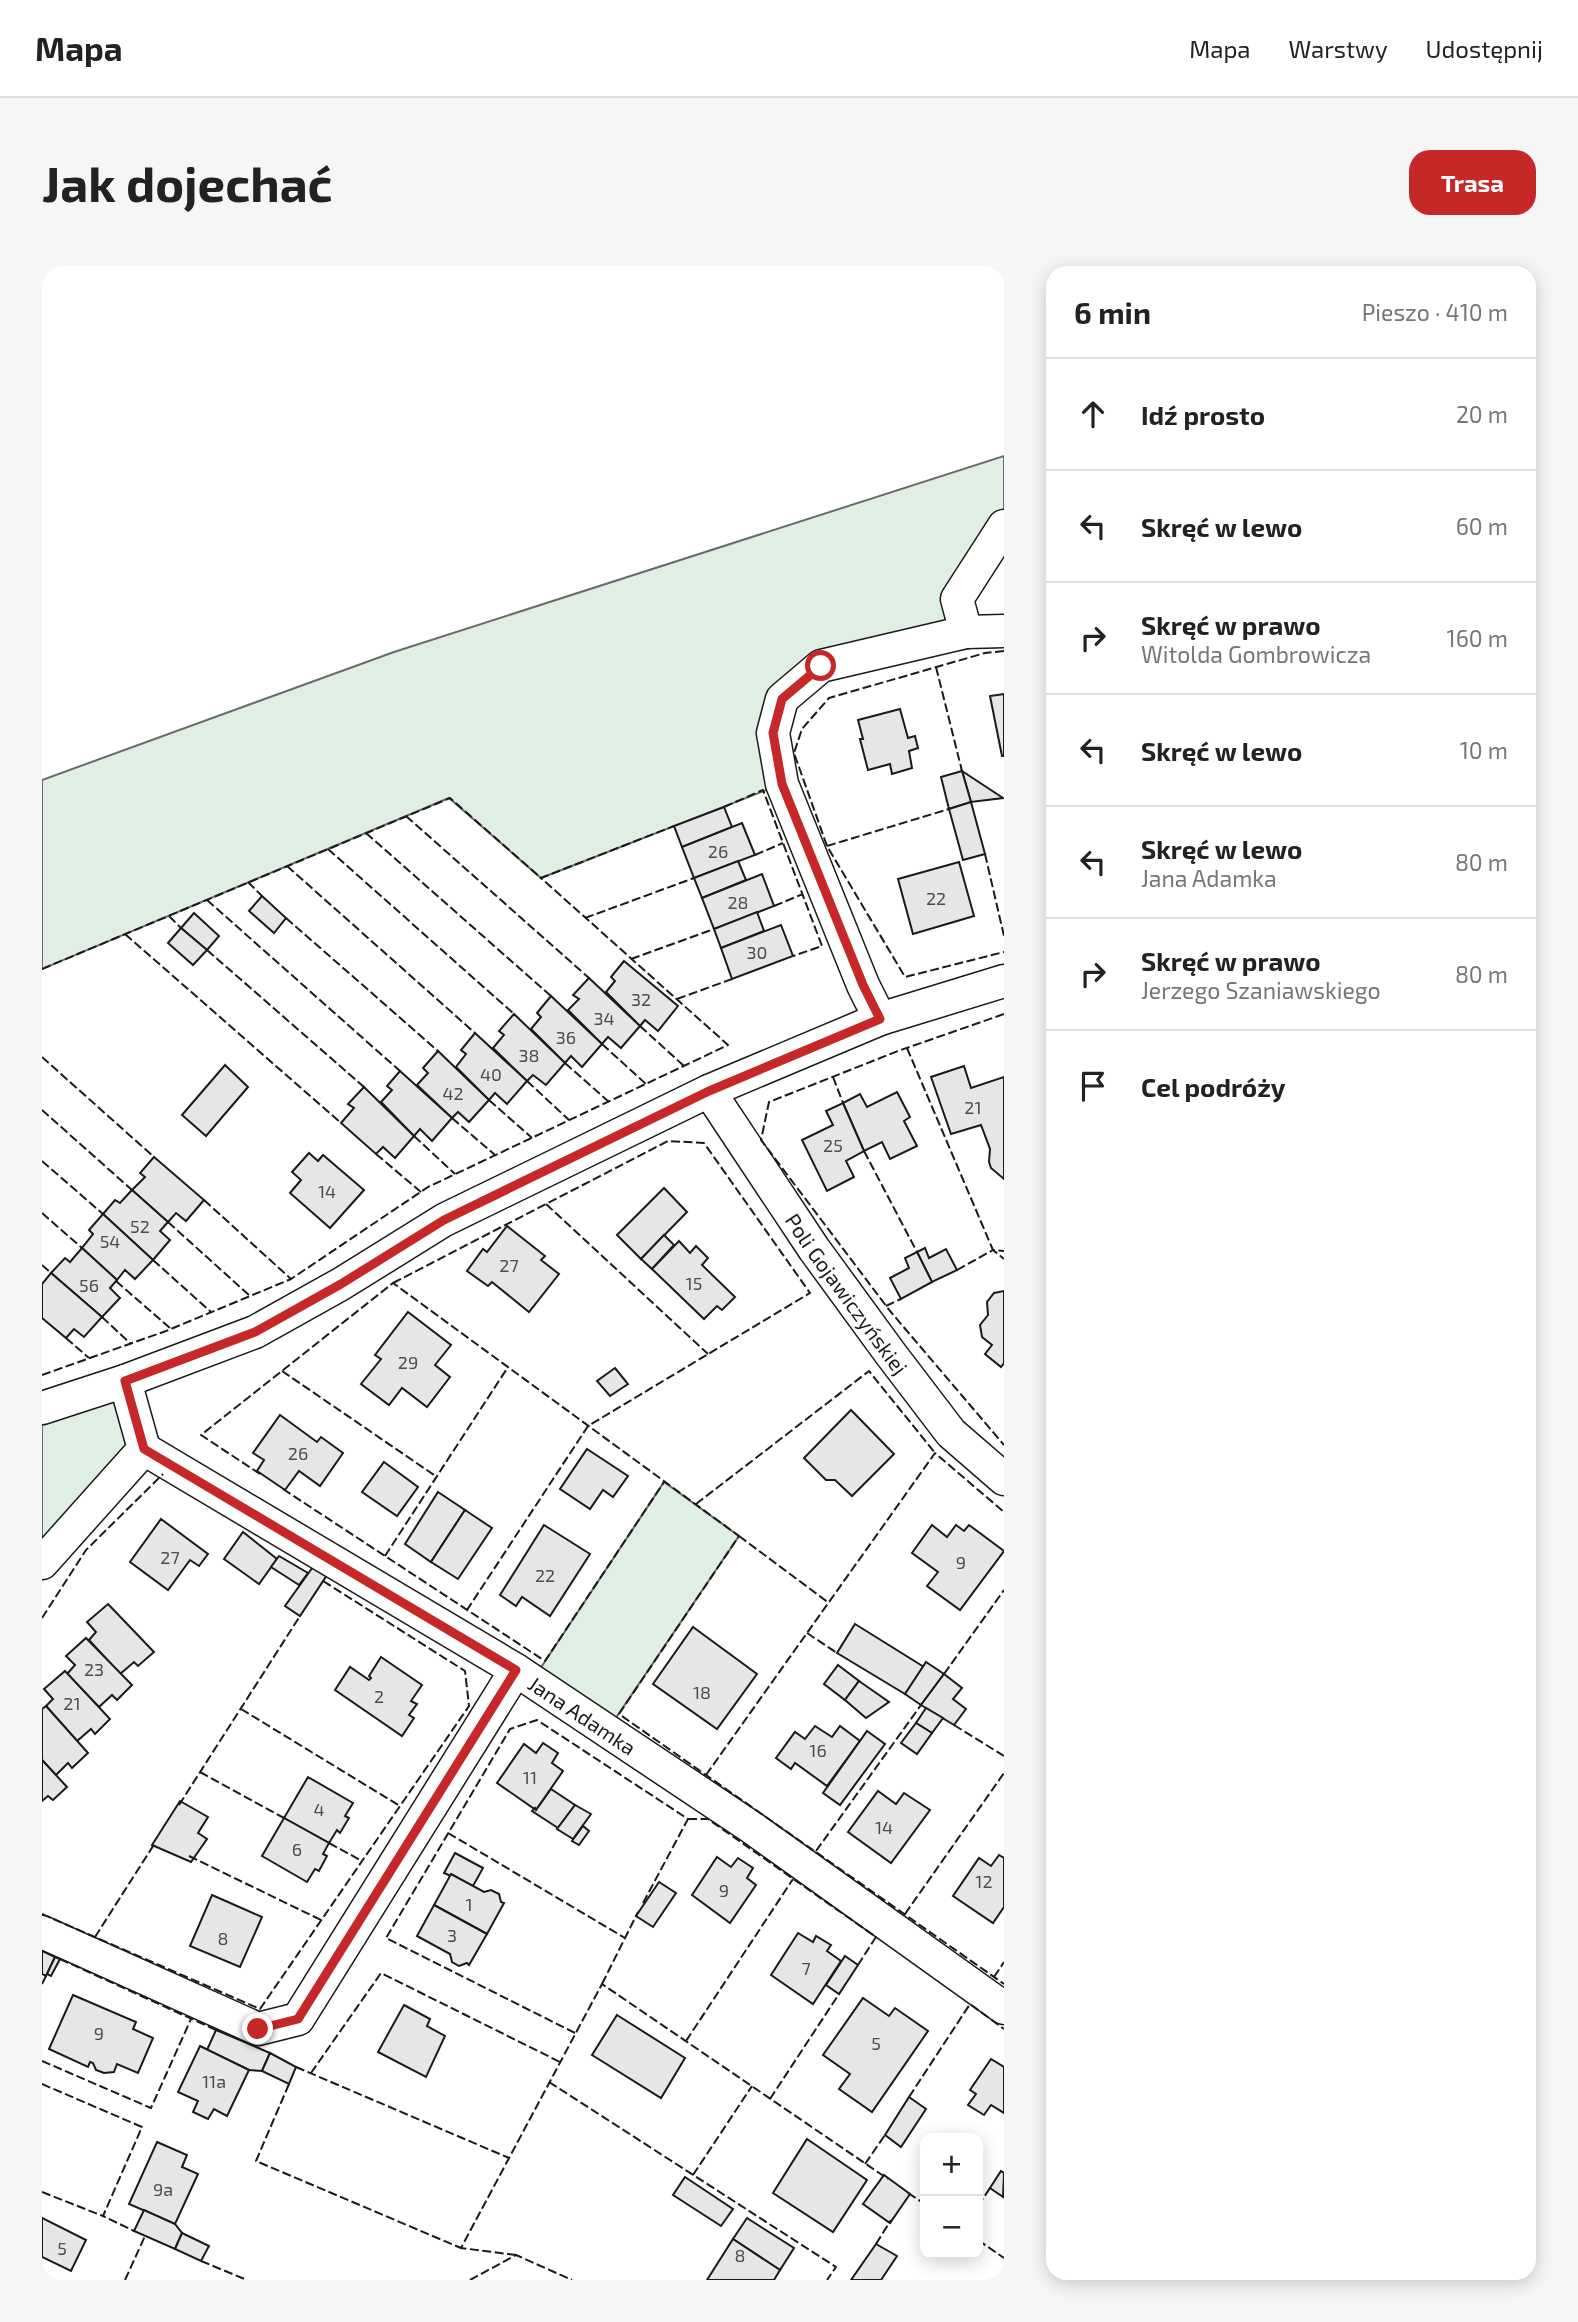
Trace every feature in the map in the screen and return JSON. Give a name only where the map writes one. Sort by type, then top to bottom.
[{"type":"street","points":[[966,632],[957,599],[1004,526]]},
{"type":"street","points":[[880,1019],[863,985],[782,784],[773,733],[782,699],[821,666],[966,632],[1004,631]]},
{"type":"street","points":[[42,1408],[125,1381],[255,1332],[341,1284],[444,1220],[709,1091],[880,1019],[1004,981]]},
{"type":"street","name":"Poli Gojawiczyńskiej","points":[[709,1091],[814,1249],[951,1433],[1004,1479]]},
{"type":"street","points":[[42,1563],[144,1449],[125,1381]]},
{"type":"street","name":"Jana Adamka","points":[[144,1449],[516,1670],[751,1827],[1004,2008]]},
{"type":"street","points":[[42,1932],[258,2029],[298,2019],[516,1670]]},
{"type":"green space","points":[[1004,456],[1004,526],[957,599],[966,632],[821,666],[782,699],[782,784],[541,878],[449,798],[42,969],[42,780],[394,652]]},
{"type":"green space","points":[[125,1381],[144,1449],[42,1563],[42,1408]]},
{"type":"green space","points":[[664,1482],[739,1536],[607,1731],[532,1681]]},
{"type":"building","points":[[1004,694],[1004,756],[1002,756],[990,696]]},
{"type":"building","points":[[900,709],[908,738],[915,736],[918,748],[909,751],[912,768],[892,774],[890,764],[868,770],[858,720]]},
{"type":"building","points":[[962,771],[1003,798],[971,802]]},
{"type":"building","points":[[962,771],[971,802],[949,809],[941,777]]},
{"type":"building","points":[[971,802],[985,854],[963,860],[949,809]]},
{"type":"building","points":[[724,807],[732,827],[682,847],[674,826]]},
{"type":"building","points":[[742,823],[755,855],[694,878],[682,847]]},
{"type":"building","points":[[738,861],[746,880],[702,898],[694,878]]},
{"type":"building","points":[[959,862],[974,916],[913,934],[898,879]]},
{"type":"building","points":[[762,874],[774,906],[714,929],[702,898]]},
{"type":"building","points":[[262,896],[286,918],[274,933],[249,911]]},
{"type":"building","points":[[757,912],[764,931],[721,948],[714,929]]},
{"type":"building","points":[[194,913],[219,936],[207,950],[181,928]]},
{"type":"building","points":[[781,925],[793,956],[732,979],[721,948]]},
{"type":"building","points":[[181,928],[207,950],[193,965],[168,943]]},
{"type":"building","points":[[624,961],[678,1006],[658,1031],[645,1020],[640,1026],[606,992],[615,981],[611,977]]},
{"type":"building","points":[[589,978],[640,1026],[621,1048],[608,1037],[602,1044],[568,1010],[579,999],[573,995]]},
{"type":"building","points":[[551,996],[602,1044],[582,1067],[571,1056],[565,1063],[531,1029],[541,1017],[537,1013]]},
{"type":"building","points":[[514,1014],[565,1063],[546,1085],[533,1075],[527,1081],[493,1048],[504,1035],[499,1031]]},
{"type":"building","points":[[475,1033],[527,1081],[507,1104],[495,1093],[489,1100],[456,1067],[466,1054],[461,1050]]},
{"type":"building","points":[[438,1051],[489,1100],[469,1122],[458,1112],[452,1118],[417,1085],[428,1073],[423,1068]]},
{"type":"building","points":[[225,1065],[248,1087],[206,1136],[182,1115]]},
{"type":"building","points":[[964,1066],[971,1088],[1004,1077],[1004,1179],[991,1168],[990,1149],[981,1125],[951,1134],[931,1077]]},
{"type":"building","points":[[400,1071],[452,1118],[432,1141],[420,1129],[414,1136],[381,1102],[392,1090],[387,1086]]},
{"type":"building","points":[[364,1087],[414,1136],[395,1158],[383,1147],[376,1154],[341,1123],[354,1108],[348,1104]]},
{"type":"building","points":[[897,1092],[910,1117],[904,1121],[917,1146],[890,1159],[882,1142],[864,1151],[843,1103],[860,1094],[867,1107]]},
{"type":"building","points":[[843,1103],[864,1151],[846,1161],[854,1177],[827,1191],[802,1140],[833,1125],[826,1111]]},
{"type":"building","points":[[309,1153],[318,1161],[323,1155],[364,1190],[330,1228],[290,1193],[301,1180],[292,1172]]},
{"type":"building","points":[[154,1157],[204,1200],[186,1221],[176,1213],[168,1222],[132,1190],[145,1177],[140,1173]]},
{"type":"building","points":[[664,1188],[687,1212],[641,1259],[617,1235]]},
{"type":"building","points":[[132,1190],[168,1222],[160,1231],[170,1240],[153,1260],[103,1214],[115,1200],[120,1203]]},
{"type":"building","points":[[103,1214],[153,1260],[135,1279],[125,1270],[117,1280],[82,1248],[93,1234],[89,1230]]},
{"type":"building","points":[[507,1226],[545,1256],[541,1260],[559,1274],[529,1312],[492,1282],[488,1286],[467,1271],[483,1249],[487,1252]]},
{"type":"building","points":[[664,1235],[674,1245],[652,1269],[641,1259]]},
{"type":"building","points":[[679,1241],[690,1253],[696,1246],[708,1258],[702,1265],[735,1297],[722,1310],[717,1306],[704,1319],[652,1269]]},
{"type":"building","points":[[82,1248],[117,1280],[110,1288],[120,1298],[102,1317],[51,1273],[65,1258],[70,1262]]},
{"type":"building","points":[[925,1248],[929,1258],[946,1249],[957,1270],[932,1282],[917,1252]]},
{"type":"building","points":[[917,1252],[932,1282],[901,1299],[890,1278],[909,1268],[905,1258]]},
{"type":"building","points":[[51,1273],[102,1317],[84,1337],[74,1329],[66,1338],[42,1318],[42,1284]]},
{"type":"building","points":[[1004,1291],[1004,1363],[1001,1367],[985,1354],[992,1345],[982,1337],[980,1325],[988,1315],[987,1302],[994,1293]]},
{"type":"building","points":[[408,1312],[451,1345],[435,1365],[450,1377],[427,1407],[402,1388],[389,1405],[361,1384],[381,1359],[375,1355]]},
{"type":"building","points":[[615,1368],[628,1384],[610,1396],[597,1381]]},
{"type":"building","points":[[851,1410],[894,1454],[852,1496],[835,1480],[826,1480],[804,1458]]},
{"type":"building","points":[[280,1415],[317,1442],[321,1437],[343,1453],[320,1486],[299,1471],[285,1490],[257,1471],[264,1460],[253,1453]]},
{"type":"building","points":[[587,1449],[628,1476],[613,1497],[603,1490],[590,1509],[560,1489]]},
{"type":"building","points":[[384,1462],[418,1487],[397,1516],[362,1492]]},
{"type":"building","points":[[438,1492],[465,1510],[431,1562],[405,1544]]},
{"type":"building","points":[[465,1510],[492,1528],[458,1579],[431,1562]]},
{"type":"building","points":[[161,1519],[208,1554],[199,1566],[190,1560],[168,1590],[130,1562]]},
{"type":"building","points":[[544,1525],[590,1554],[550,1616],[522,1597],[516,1606],[500,1595]]},
{"type":"building","points":[[932,1525],[947,1537],[956,1525],[964,1531],[969,1525],[1004,1551],[960,1610],[927,1586],[938,1572],[912,1553]]},
{"type":"building","points":[[243,1532],[277,1559],[259,1584],[224,1559]]},
{"type":"building","points":[[279,1556],[308,1573],[299,1585],[271,1567]]},
{"type":"building","points":[[315,1564],[329,1572],[300,1616],[285,1606]]},
{"type":"building","points":[[108,1604],[154,1652],[138,1666],[134,1662],[120,1674],[89,1640],[96,1632],[87,1622]]},
{"type":"building","points":[[855,1624],[924,1667],[905,1694],[837,1653]]},
{"type":"building","points":[[693,1627],[757,1674],[717,1729],[653,1684]]},
{"type":"building","points":[[86,1638],[132,1685],[117,1700],[112,1695],[99,1707],[67,1674],[75,1665],[66,1656]]},
{"type":"building","points":[[381,1657],[422,1685],[411,1701],[417,1704],[409,1715],[414,1718],[402,1736],[335,1690],[350,1667],[369,1680]]},
{"type":"building","points":[[926,1662],[944,1674],[921,1705],[905,1694]]},
{"type":"building","points":[[838,1665],[859,1681],[845,1700],[824,1684]]},
{"type":"building","points":[[65,1671],[110,1719],[95,1734],[91,1729],[77,1741],[46,1706],[53,1699],[44,1689]]},
{"type":"building","points":[[944,1674],[962,1688],[953,1699],[966,1709],[954,1725],[921,1705]]},
{"type":"building","points":[[859,1681],[889,1702],[866,1718],[845,1700]]},
{"type":"building","points":[[46,1706],[88,1753],[72,1768],[68,1763],[56,1775],[42,1760],[42,1709]]},
{"type":"building","points":[[926,1708],[943,1718],[932,1733],[916,1723]]},
{"type":"building","points":[[916,1723],[932,1733],[917,1754],[901,1743]]},
{"type":"building","points":[[815,1726],[832,1737],[840,1726],[860,1741],[827,1786],[795,1763],[791,1769],[776,1758],[795,1732],[805,1739]]},
{"type":"building","points":[[867,1731],[885,1744],[840,1805],[823,1793]]},
{"type":"building","points":[[543,1743],[558,1753],[552,1763],[563,1771],[536,1810],[497,1783],[524,1744],[536,1753]]},
{"type":"building","points":[[42,1760],[67,1787],[53,1800],[48,1796],[42,1801]]},
{"type":"building","points":[[308,1777],[353,1803],[345,1816],[349,1818],[340,1833],[337,1830],[329,1843],[284,1818]]},
{"type":"building","points":[[551,1789],[575,1805],[558,1828],[532,1811],[535,1808],[536,1810]]},
{"type":"building","points":[[878,1791],[896,1804],[904,1793],[930,1810],[891,1863],[848,1832]]},
{"type":"building","points":[[180,1801],[208,1817],[198,1833],[207,1839],[191,1862],[152,1845]]},
{"type":"building","points":[[575,1805],[591,1814],[573,1839],[557,1829]]},
{"type":"building","points":[[284,1818],[329,1843],[323,1854],[327,1856],[319,1871],[315,1869],[307,1882],[262,1856]]},
{"type":"building","points":[[583,1826],[589,1831],[579,1845],[572,1841]]},
{"type":"building","points":[[455,1853],[483,1868],[473,1886],[444,1873]]},
{"type":"building","points":[[999,1855],[1004,1858],[1004,1907],[993,1923],[953,1896],[979,1858],[991,1866]]},
{"type":"building","points":[[717,1857],[731,1867],[738,1858],[753,1868],[747,1878],[756,1885],[730,1923],[692,1895]]},
{"type":"building","points":[[451,1874],[484,1892],[491,1890],[499,1894],[501,1902],[504,1903],[487,1934],[434,1905]]},
{"type":"building","points":[[659,1882],[676,1893],[653,1927],[636,1916]]},
{"type":"building","points":[[212,1895],[262,1917],[240,1967],[190,1946]]},
{"type":"building","points":[[434,1905],[487,1934],[469,1965],[467,1963],[459,1966],[452,1962],[450,1954],[417,1936]]},
{"type":"building","points":[[798,1933],[813,1942],[816,1936],[831,1945],[827,1951],[841,1961],[813,2004],[771,1975]]},
{"type":"building","points":[[42,1951],[55,1957],[46,1976],[42,1974]]},
{"type":"building","points":[[845,1956],[858,1965],[839,1994],[826,1985]]},
{"type":"building","points":[[55,1957],[60,1959],[51,1976],[47,1974]]},
{"type":"building","points":[[73,1995],[136,2022],[133,2029],[153,2038],[138,2073],[117,2064],[114,2072],[104,2073],[96,2070],[93,2063],[90,2062],[88,2067],[49,2049]]},
{"type":"building","points":[[863,1998],[889,2016],[895,2008],[928,2031],[872,2112],[839,2089],[850,2074],[823,2055]]},
{"type":"building","points":[[404,2005],[430,2019],[427,2026],[445,2036],[426,2077],[378,2052]]},
{"type":"building","points":[[617,2015],[685,2058],[661,2098],[592,2055]]},
{"type":"building","points":[[216,2030],[270,2053],[262,2071],[249,2070],[207,2050]]},
{"type":"building","points":[[200,2046],[249,2070],[227,2116],[214,2109],[208,2119],[193,2112],[198,2101],[178,2092]]},
{"type":"building","points":[[270,2053],[296,2067],[289,2084],[262,2071]]},
{"type":"building","points":[[991,2059],[1004,2067],[1004,2113],[991,2105],[984,2115],[968,2105],[976,2094],[970,2090]]},
{"type":"building","points":[[909,2097],[926,2109],[901,2147],[885,2135]]},
{"type":"building","points":[[807,2139],[867,2180],[833,2232],[773,2193]]},
{"type":"building","points":[[157,2142],[187,2155],[182,2167],[198,2174],[175,2224],[129,2204]]},
{"type":"building","points":[[1001,2171],[1004,2173],[1003,2197],[990,2188]]},
{"type":"building","points":[[884,2175],[910,2194],[890,2223],[863,2204]]},
{"type":"building","points":[[685,2177],[733,2209],[721,2226],[673,2195]]},
{"type":"building","points":[[144,2210],[175,2224],[182,2233],[175,2249],[134,2231]]},
{"type":"building","points":[[42,2218],[86,2240],[71,2271],[42,2257]]},
{"type":"building","points":[[747,2218],[794,2248],[780,2270],[733,2239]]},
{"type":"building","points":[[182,2233],[209,2246],[201,2261],[175,2249]]},
{"type":"building","points":[[733,2239],[780,2270],[774,2280],[707,2280]]},
{"type":"building","points":[[876,2244],[897,2256],[881,2280],[851,2280]]},
{"type":"fence","points":[[1004,651],[985,653],[829,698],[802,729],[794,753],[827,846],[905,977],[1004,952]]},
{"type":"fence","points":[[936,667],[962,771]]},
{"type":"fence","points":[[724,807],[763,790],[822,946],[793,956]]},
{"type":"fence","points":[[42,969],[450,798],[541,878],[674,826]]},
{"type":"fence","points":[[827,846],[949,809]]},
{"type":"fence","points":[[406,816],[589,978]]},
{"type":"fence","points":[[366,833],[551,996]]},
{"type":"fence","points":[[755,855],[783,843]]},
{"type":"fence","points":[[328,849],[514,1014]]},
{"type":"fence","points":[[985,854],[1004,936]]},
{"type":"fence","points":[[287,866],[475,1033]]},
{"type":"fence","points":[[42,1375],[166,1331],[291,1279],[428,1187],[728,1045],[541,878]]},
{"type":"fence","points":[[585,918],[694,878]]},
{"type":"fence","points":[[248,882],[262,896]]},
{"type":"fence","points":[[774,906],[803,894]]},
{"type":"fence","points":[[207,900],[400,1071]]},
{"type":"fence","points":[[169,916],[181,928]]},
{"type":"fence","points":[[286,918],[438,1051]]},
{"type":"fence","points":[[631,959],[714,929]]},
{"type":"fence","points":[[125,934],[341,1123]]},
{"type":"fence","points":[[207,950],[364,1087]]},
{"type":"fence","points":[[677,999],[732,979]]},
{"type":"fence","points":[[1004,1014],[898,1051],[769,1102],[761,1140],[890,1311],[1004,1445]]},
{"type":"fence","points":[[640,1026],[684,1066]]},
{"type":"fence","points":[[602,1044],[646,1084]]},
{"type":"fence","points":[[907,1048],[993,1250],[1004,1251]]},
{"type":"fence","points":[[42,1057],[154,1157]]},
{"type":"fence","points":[[565,1063],[609,1102]]},
{"type":"fence","points":[[833,1077],[843,1103]]},
{"type":"fence","points":[[527,1081],[569,1120]]},
{"type":"fence","points":[[489,1100],[532,1138]]},
{"type":"fence","points":[[42,1110],[132,1190]]},
{"type":"fence","points":[[452,1118],[495,1155]]},
{"type":"fence","points":[[414,1136],[455,1174]]},
{"type":"fence","points":[[393,1283],[668,1141],[704,1143],[810,1293],[588,1426],[467,1610]]},
{"type":"fence","points":[[864,1151],[917,1252]]},
{"type":"fence","points":[[376,1154],[421,1192]]},
{"type":"fence","points":[[42,1161],[103,1214]]},
{"type":"fence","points":[[204,1200],[291,1279]]},
{"type":"fence","points":[[546,1204],[708,1354]]},
{"type":"fence","points":[[42,1213],[82,1248]]},
{"type":"fence","points":[[168,1222],[250,1296]]},
{"type":"fence","points":[[957,1270],[993,1250],[1004,1259]]},
{"type":"fence","points":[[153,1260],[211,1312]]},
{"type":"fence","points":[[42,1265],[51,1273]]},
{"type":"fence","points":[[116,1281],[171,1329]]},
{"type":"fence","points":[[260,1474],[201,1435],[393,1283],[739,1536],[619,1714],[1004,1984]]},
{"type":"fence","points":[[886,1306],[901,1299]]},
{"type":"fence","points":[[102,1317],[131,1344]]},
{"type":"fence","points":[[66,1338],[89,1358]]},
{"type":"fence","points":[[385,1556],[508,1367]]},
{"type":"fence","points":[[282,1371],[437,1477]]},
{"type":"fence","points":[[696,1504],[869,1371],[935,1453]]},
{"type":"fence","points":[[706,1775],[935,1453],[1004,1512]]},
{"type":"fence","points":[[42,1618],[86,1550],[163,1474]]},
{"type":"fence","points":[[283,1489],[545,1661],[664,1482]]},
{"type":"fence","points":[[739,1536],[829,1603]]},
{"type":"fence","points":[[42,1914],[260,2009],[469,1706],[465,1671],[323,1581]]},
{"type":"fence","points":[[944,1674],[1004,1590]]},
{"type":"fence","points":[[179,1805],[300,1616]]},
{"type":"fence","points":[[807,1633],[837,1653]]},
{"type":"fence","points":[[816,1851],[921,1705]]},
{"type":"fence","points":[[241,1709],[400,1806]]},
{"type":"fence","points":[[575,2033],[386,1938],[510,1729],[537,1720],[688,1819],[643,1903]]},
{"type":"fence","points":[[954,1725],[1004,1756]]},
{"type":"fence","points":[[200,1772],[284,1818]]},
{"type":"fence","points":[[905,1914],[1004,1773]]},
{"type":"fence","points":[[688,1819],[708,1819],[876,1937],[858,1965]]},
{"type":"fence","points":[[448,1833],[625,1938]]},
{"type":"fence","points":[[95,1937],[155,1843]]},
{"type":"fence","points":[[329,1843],[362,1861]]},
{"type":"fence","points":[[189,1856],[321,1920]]},
{"type":"fence","points":[[686,2041],[793,1879]]},
{"type":"fence","points":[[602,1984],[638,1912]]},
{"type":"fence","points":[[60,1959],[216,2030]]},
{"type":"fence","points":[[994,1977],[1004,1962]]},
{"type":"fence","points":[[311,2073],[381,1973],[560,2062]]},
{"type":"fence","points":[[42,1984],[46,1976]]},
{"type":"fence","points":[[516,2255],[461,2248],[602,1984],[888,2179]]},
{"type":"fence","points":[[770,2099],[839,1994]]},
{"type":"fence","points":[[909,2097],[970,2004],[1004,2029]]},
{"type":"fence","points":[[42,2061],[151,2108],[191,2019]]},
{"type":"fence","points":[[296,2067],[509,2158]]},
{"type":"fence","points":[[549,2082],[836,2267],[827,2280]]},
{"type":"fence","points":[[42,2084],[142,2127],[103,2216],[134,2231]]},
{"type":"fence","points":[[289,2084],[256,2161],[461,2248]]},
{"type":"fence","points":[[693,2175],[752,2086]]},
{"type":"fence","points":[[865,2164],[885,2135]]},
{"type":"fence","points":[[983,2198],[990,2188]]},
{"type":"fence","points":[[42,2192],[103,2216]]},
{"type":"fence","points":[[908,2193],[920,2201]]},
{"type":"fence","points":[[876,2244],[891,2220]]},
{"type":"fence","points":[[125,2280],[145,2236]]},
{"type":"fence","points":[[983,2243],[1004,2258]]},
{"type":"fence","points":[[470,2280],[516,2255],[572,2280]]},
{"type":"fence","points":[[201,2261],[247,2280]]},
{"type":"fence","points":[[999,2280],[1004,2272]]},
{"type":"route","points":[[258,2029],[298,2019],[516,1670],[144,1449],[125,1381],[255,1332],[341,1284],[444,1220],[709,1091],[880,1019],[863,985],[782,784],[773,733],[782,699],[821,666]]}]
